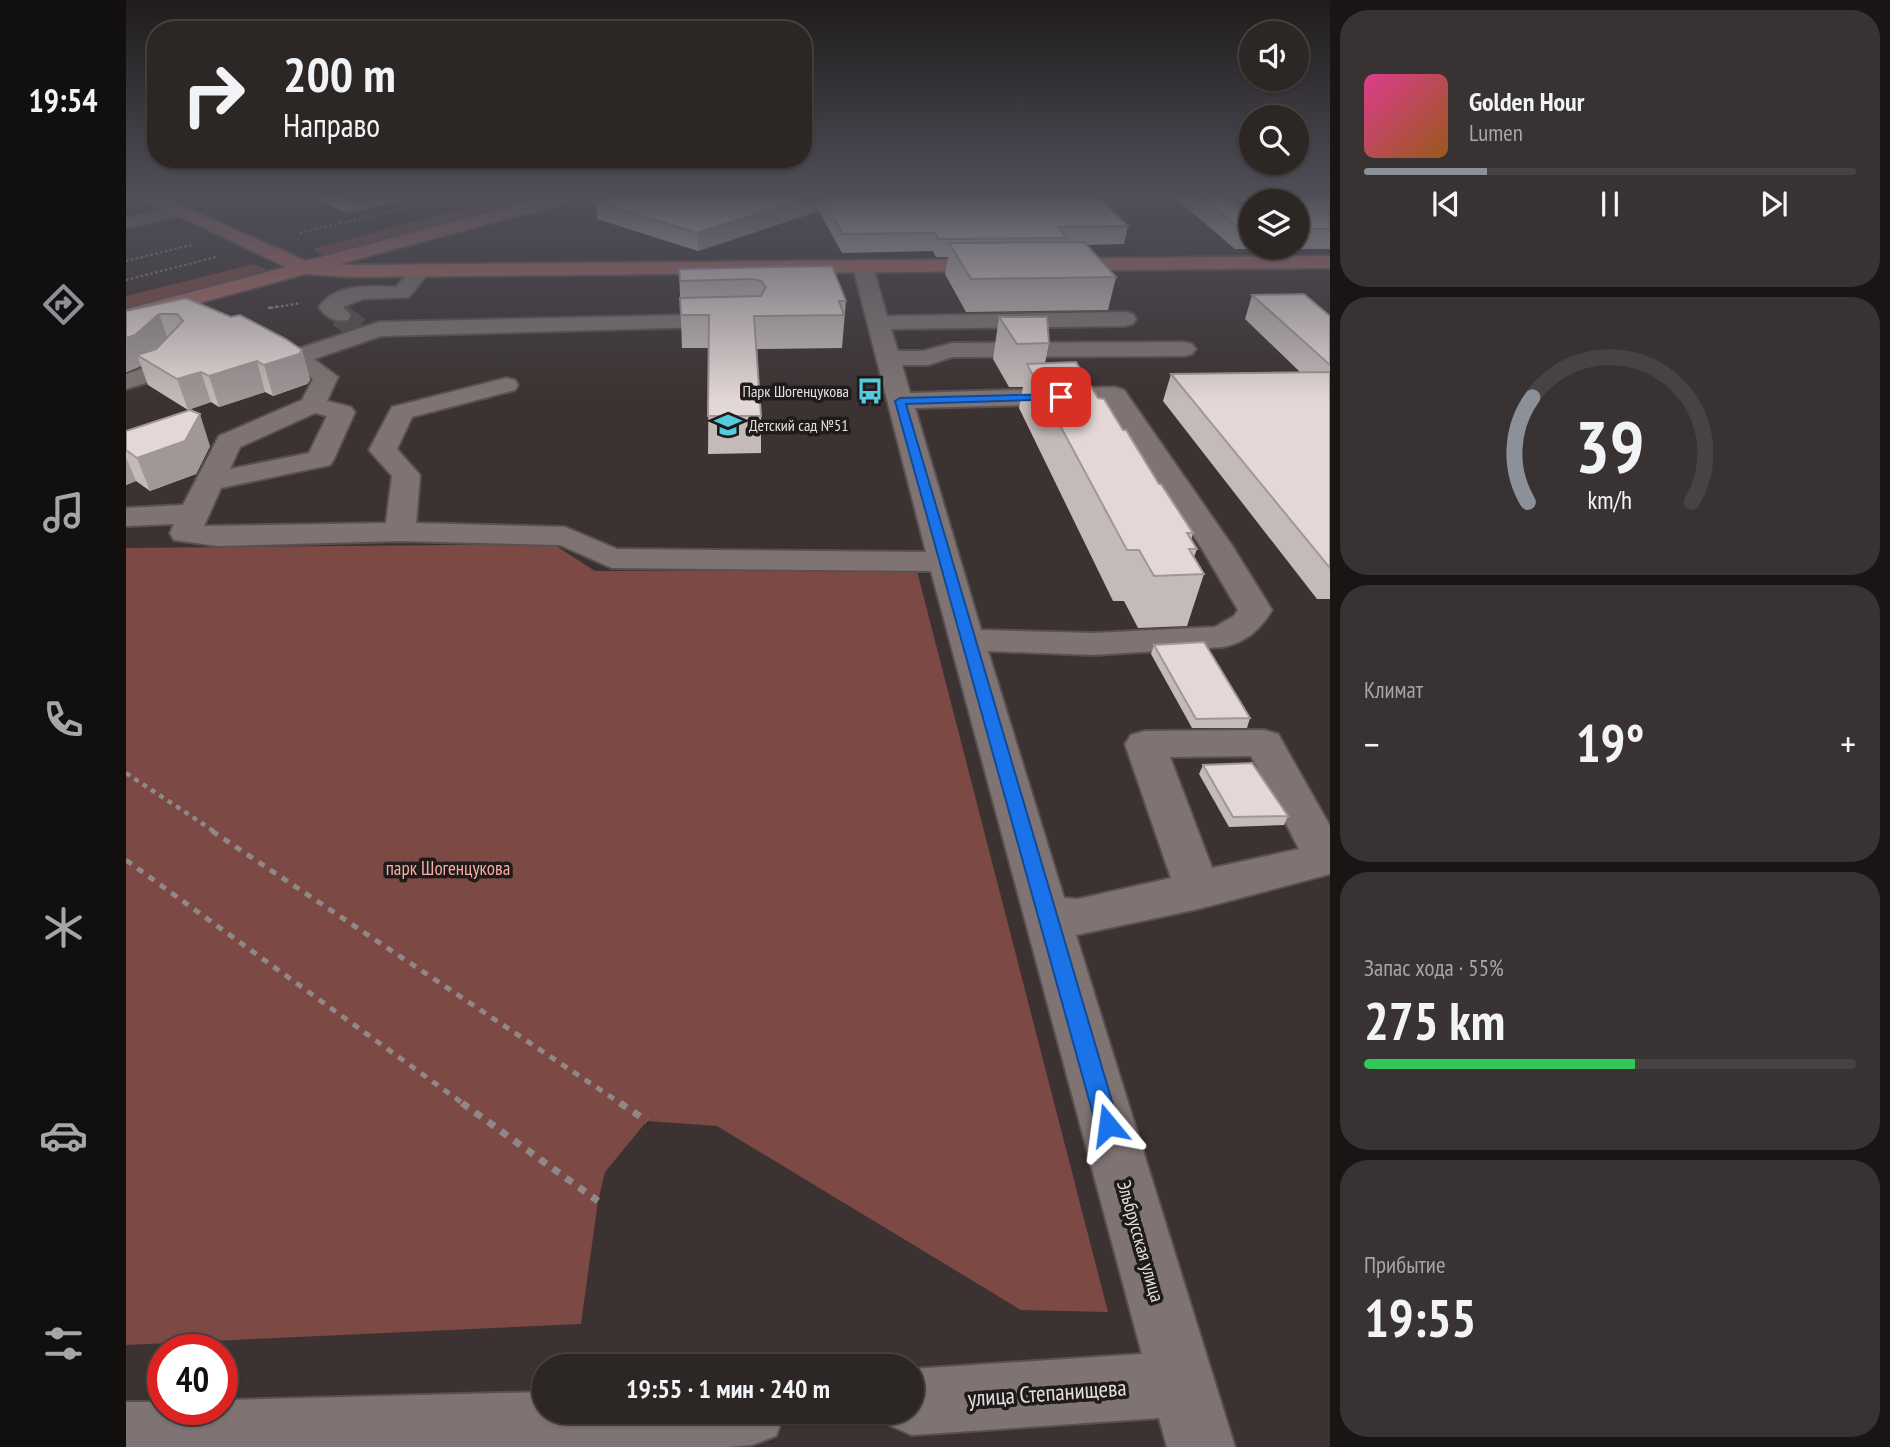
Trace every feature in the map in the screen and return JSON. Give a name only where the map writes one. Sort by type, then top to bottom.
[{"type":"main road","points":[[300,266],[305,268],[421,270],[1015,266]]},
{"type":"main road","points":[[126,316],[314,266]]},
{"type":"street","name":"Эльбрусская улица","points":[[863,267],[944,562],[1201,1447]]},
{"type":"street","points":[[421,270],[402,293],[355,293],[330,307],[354,326],[379,329],[752,321]]},
{"type":"street","points":[[126,333],[198,316]]},
{"type":"street","points":[[878,323],[1125,320]]},
{"type":"street","points":[[312,405],[326,377],[296,357],[354,326]]},
{"type":"street","points":[[888,358],[928,358],[935,353],[952,350],[1184,349]]},
{"type":"street","points":[[126,382],[156,372],[178,350]]},
{"type":"street","points":[[400,532],[407,475],[383,450],[401,412],[506,385]]},
{"type":"street","points":[[900,401],[1115,395],[1217,547],[1255,610],[1247,623],[1223,638],[1094,644],[967,640]]},
{"type":"street","points":[[210,482],[320,459],[342,412],[312,405],[219,437],[210,482],[185,533],[218,537],[400,532],[565,536],[612,558],[944,562]]},
{"type":"street","points":[[126,517],[194,514]]},
{"type":"street","points":[[1047,915],[1078,917],[1198,891],[1328,859],[1264,743],[1145,744],[1198,891]]},
{"type":"street","name":"улица Степанищева","points":[[924,1401],[1183,1384]]},
{"type":"street","points":[[126,1436],[495,1429],[571,1424]]},
{"type":"path","points":[[126,280],[183,266]]},
{"type":"path","points":[[126,773],[647,1121]]},
{"type":"path","points":[[126,860],[598,1201]]},
{"type":"green space","points":[[248,266],[268,270],[126,311],[126,296]]},
{"type":"green space","name":"парк Шогенцукова","points":[[553,544],[595,571],[917,571],[1108,1312],[1021,1310],[717,1126],[647,1121],[605,1172],[598,1201],[581,1324],[238,1340],[238,1334],[147,1334],[147,1344],[126,1345],[126,548]]},
{"type":"building","points":[[832,266],[846,301],[839,301],[844,315],[754,316],[761,416],[708,416],[709,315],[681,315],[680,298],[761,296],[766,287],[761,281],[752,279],[680,281],[679,269]]},
{"type":"building","points":[[963,266],[1106,266],[1116,277],[971,279]]},
{"type":"building","points":[[1304,294],[1330,316],[1330,365],[1252,295]]},
{"type":"building","points":[[186,298],[231,317],[240,315],[302,350],[299,354],[264,365],[257,361],[209,376],[201,372],[177,379],[137,355],[156,349],[183,321],[177,314],[159,314],[135,335],[126,338],[126,311]]},
{"type":"building","points":[[999,317],[1047,317],[1049,343],[1017,344]]},
{"type":"building","points":[[1076,362],[1098,398],[1104,399],[1123,430],[1126,430],[1193,533],[1187,533],[1197,549],[1189,549],[1204,574],[1154,576],[1139,550],[1127,550],[1027,364]]},
{"type":"building","points":[[1330,372],[1330,568],[1171,374]]},
{"type":"building","points":[[190,410],[200,414],[185,441],[137,458],[126,450],[126,431]]},
{"type":"building","points":[[1204,642],[1250,718],[1196,719],[1154,645]]},
{"type":"building","points":[[1252,763],[1288,816],[1233,817],[1203,765]]},
{"type":"tunnel","points":[[340,315],[358,329]]},
{"type":"place","name":"Парк Шогенцукова","points":[[870,391]]},
{"type":"place","name":"Детский сад №51","points":[[728,425]]},
{"type":"route","points":[[1061,397],[900,401],[1108,1125]]}]
